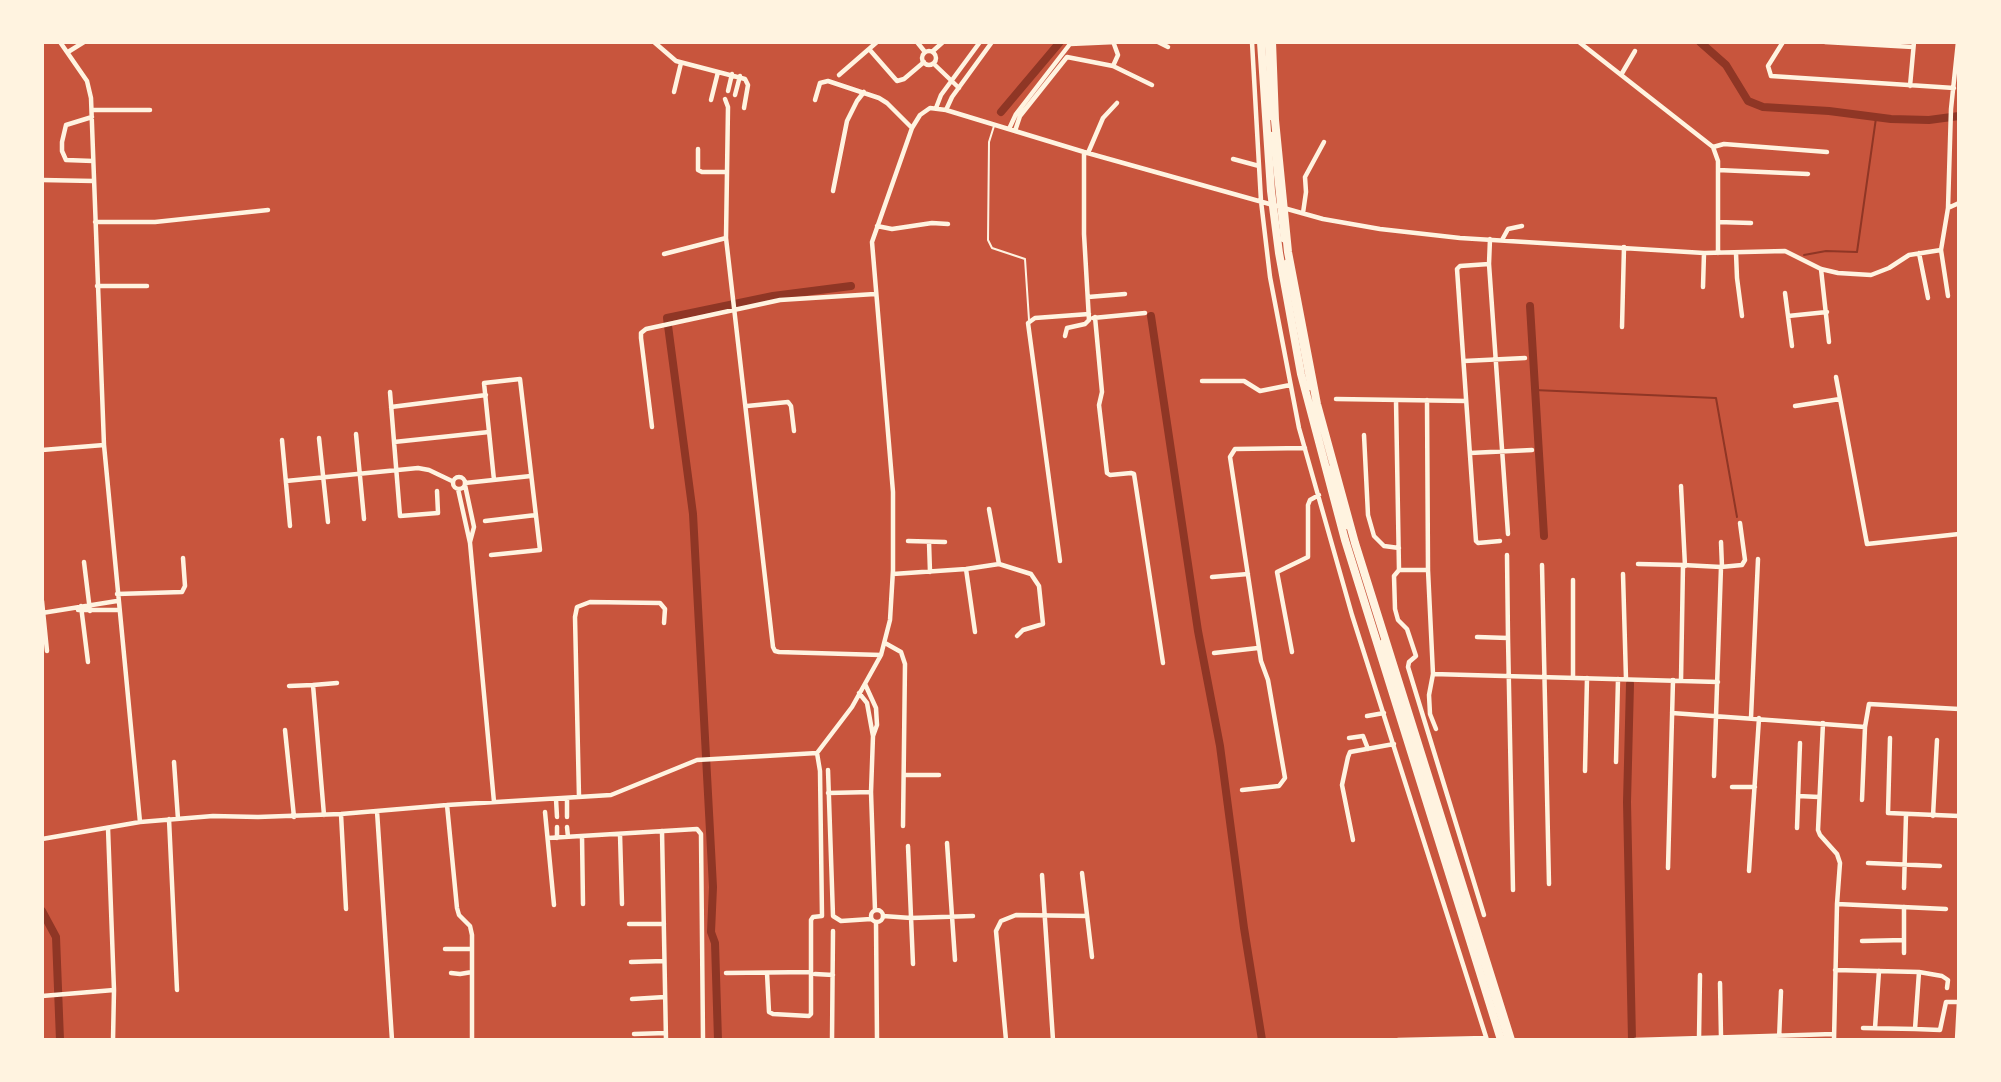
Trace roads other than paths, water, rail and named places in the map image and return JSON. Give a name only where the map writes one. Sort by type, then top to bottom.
[{"type":"highway","points":[[1261,42],[1271,191],[1279,253],[1301,374],[1345,540],[1501,1040]]},
{"type":"highway","points":[[1269,42],[1288,252],[1317,404],[1355,542],[1509,1040]]},
{"type":"street","points":[[60,42],[87,80],[92,110],[104,445],[140,822]]},
{"type":"street","points":[[68,52],[84,42]]},
{"type":"street","points":[[654,42],[681,63],[746,79],[748,85],[744,108]]},
{"type":"street","points":[[839,75],[877,42]]},
{"type":"street","points":[[917,42],[925,52]]},
{"type":"street","points":[[925,52],[933,51],[943,42]]},
{"type":"street","points":[[936,108],[951,81],[980,42]]},
{"type":"street","points":[[946,110],[992,42]]},
{"type":"street","points":[[1158,42],[1168,47]]},
{"type":"street","points":[[1252,42],[1261,201],[1270,277],[1290,385],[1352,615],[1487,1039],[1398,1040]]},
{"type":"street","points":[[1269,42],[1278,206],[1300,344],[1318,421],[1354,553],[1509,1040]]},
{"type":"street","points":[[1579,42],[1713,147],[1718,161],[1718,253]]},
{"type":"street","points":[[1783,42],[1768,66],[1771,76],[1954,88]]},
{"type":"street","points":[[1825,42],[1913,44],[1910,86]]},
{"type":"street","points":[[1948,296],[1941,250],[1948,208],[1951,109],[1958,42]]},
{"type":"street","points":[[1009,129],[1016,114],[1070,44],[1115,43],[1118,55],[1113,66]]},
{"type":"street","points":[[869,49],[897,81],[904,79],[923,62]]},
{"type":"street","points":[[933,51],[937,59],[934,64]]},
{"type":"street","points":[[1621,75],[1635,51]]},
{"type":"street","points":[[923,62],[922,56],[925,52]]},
{"type":"street","points":[[1015,131],[1020,116],[1067,57],[1113,66],[1152,85]]},
{"type":"street","points":[[923,62],[934,64]]},
{"type":"street","points":[[674,92],[681,63]]},
{"type":"street","points":[[934,64],[959,88]]},
{"type":"street","points":[[711,100],[718,72]]},
{"type":"street","points":[[727,92],[732,74]]},
{"type":"street","points":[[735,95],[740,76]]},
{"type":"street","points":[[816,100],[820,83],[824,80],[864,92],[887,103],[912,128]]},
{"type":"street","points":[[834,191],[848,121],[864,92]]},
{"type":"street","points":[[725,99],[728,107],[726,238],[773,647],[779,652],[881,655]]},
{"type":"street","points":[[728,107],[733,102]]},
{"type":"street","points":[[1117,103],[1103,118],[1086,153],[1084,234],[1088,297],[1102,392],[1099,405],[1107,473],[1134,474],[1163,663]]},
{"type":"street","points":[[767,973],[769,1012],[806,1017],[811,1014],[811,920],[822,915],[817,753],[841,723],[881,655],[890,620],[893,575],[892,492],[872,242],[912,128],[923,111],[936,108],[946,110],[1086,153],[1303,213],[1386,230],[1703,253],[1786,251],[1821,269],[1871,275],[1889,268],[1900,259],[1941,250]]},
{"type":"street","points":[[92,110],[150,110]]},
{"type":"street","points":[[92,117],[66,125],[62,142],[66,160],[93,161]]},
{"type":"street","points":[[1303,213],[1305,177],[1324,142]]},
{"type":"street","points":[[1713,147],[1724,144],[1827,152]]},
{"type":"street","points":[[698,149],[698,170],[726,172]]},
{"type":"street","points":[[1233,159],[1259,166]]},
{"type":"street","points":[[1718,170],[1808,174]]},
{"type":"street","points":[[42,180],[94,181]]},
{"type":"street","points":[[1948,208],[1959,203]]},
{"type":"street","points":[[95,222],[155,222],[268,210]]},
{"type":"street","points":[[1718,222],[1751,223]]},
{"type":"street","points":[[877,226],[892,229],[932,223],[948,225]]},
{"type":"street","points":[[1502,240],[1508,229],[1522,226]]},
{"type":"street","points":[[664,254],[726,238]]},
{"type":"street","points":[[1490,239],[1489,264],[1508,534]]},
{"type":"street","points":[[1622,327],[1624,247]]},
{"type":"street","points":[[1703,253],[1703,286]]},
{"type":"street","points":[[1737,253],[1742,316]]},
{"type":"street","points":[[1919,253],[1928,299]]},
{"type":"street","points":[[1489,264],[1460,266],[1457,269],[1476,541],[1500,541]]},
{"type":"street","points":[[1821,269],[1829,342]]},
{"type":"street","points":[[97,286],[147,286]]},
{"type":"street","points":[[1785,293],[1792,346]]},
{"type":"street","points":[[652,427],[641,333],[646,329],[735,304],[876,294]]},
{"type":"street","points":[[1088,297],[1125,294]]},
{"type":"street","points":[[1788,316],[1827,312]]},
{"type":"street","points":[[1060,561],[1029,320],[1145,313]]},
{"type":"street","points":[[1065,336],[1067,328],[1085,324],[1091,317]]},
{"type":"street","points":[[1464,361],[1525,358]]},
{"type":"street","points":[[1836,377],[1867,544],[1959,534]]},
{"type":"street","points":[[491,555],[540,550],[520,379],[485,383],[494,480]]},
{"type":"street","points":[[1202,381],[1244,381],[1259,391],[1290,385]]},
{"type":"street","points":[[390,392],[400,516],[439,513],[438,491]]},
{"type":"street","points":[[391,407],[486,395]]},
{"type":"street","points":[[1336,399],[1466,401]]},
{"type":"street","points":[[1795,406],[1840,399]]},
{"type":"street","points":[[1396,400],[1399,570],[1394,576],[1395,609],[1398,620],[1407,629],[1416,656],[1409,662],[1408,667],[1484,915]]},
{"type":"street","points":[[1427,400],[1428,570],[1433,674],[1429,705],[1436,729]]},
{"type":"street","points":[[747,406],[788,402],[791,406],[794,431]]},
{"type":"street","points":[[394,442],[489,432]]},
{"type":"street","points":[[356,434],[364,519]]},
{"type":"street","points":[[1364,435],[1368,515],[1374,536],[1384,546],[1399,548]]},
{"type":"street","points":[[319,438],[328,522]]},
{"type":"street","points":[[282,440],[290,526]]},
{"type":"street","points":[[42,450],[104,445]]},
{"type":"street","points":[[1242,790],[1279,786],[1285,778],[1268,680],[1258,648],[1230,457],[1235,449],[1305,448]]},
{"type":"street","points":[[1470,453],[1532,450]]},
{"type":"street","points":[[286,481],[425,469],[452,481],[453,486],[458,489],[470,543],[494,802]]},
{"type":"street","points":[[458,489],[465,484],[531,476]]},
{"type":"street","points":[[452,481],[461,477],[465,484],[474,527],[470,543]]},
{"type":"street","points":[[1681,486],[1684,566],[1682,681]]},
{"type":"street","points":[[1292,652],[1278,572],[1308,558],[1308,505],[1312,497],[1319,495]]},
{"type":"street","points":[[989,509],[999,564]]},
{"type":"street","points":[[485,521],[536,515]]},
{"type":"street","points":[[1638,564],[1722,567],[1744,563],[1740,523]]},
{"type":"street","points":[[908,541],[945,542]]},
{"type":"street","points":[[929,542],[930,572]]},
{"type":"street","points":[[1714,776],[1721,542]]},
{"type":"street","points":[[1507,555],[1507,676],[1513,890]]},
{"type":"street","points":[[117,594],[182,592],[185,586],[183,558]]},
{"type":"street","points":[[1751,718],[1758,559]]},
{"type":"street","points":[[84,562],[90,611]]},
{"type":"street","points":[[893,575],[999,564],[1031,574],[1039,586],[1043,624],[1023,630],[1017,635]]},
{"type":"street","points":[[1542,565],[1549,884]]},
{"type":"street","points":[[966,569],[975,632]]},
{"type":"street","points":[[1399,570],[1428,570]]},
{"type":"street","points":[[1212,578],[1248,574]]},
{"type":"street","points":[[1623,574],[1626,679]]},
{"type":"street","points":[[1573,580],[1573,677]]},
{"type":"street","points":[[42,601],[47,651]]},
{"type":"street","points":[[81,609],[89,605],[117,601]]},
{"type":"street","points":[[579,797],[575,617],[578,607],[590,603],[660,603],[665,609],[664,623]]},
{"type":"street","points":[[43,613],[74,609],[118,610]]},
{"type":"street","points":[[81,609],[88,662]]},
{"type":"street","points":[[1477,637],[1508,638]]},
{"type":"street","points":[[885,643],[901,652],[905,664],[903,826]]},
{"type":"street","points":[[1214,653],[1258,648]]},
{"type":"street","points":[[1433,674],[1718,682]]},
{"type":"street","points":[[1585,771],[1587,678]]},
{"type":"street","points":[[1616,762],[1618,679]]},
{"type":"street","points":[[1668,868],[1672,681]]},
{"type":"street","points":[[289,686],[337,683]]},
{"type":"street","points":[[865,683],[876,708],[877,725],[873,736]]},
{"type":"street","points":[[313,685],[324,815]]},
{"type":"street","points":[[859,693],[867,703],[873,736],[875,910],[871,914],[877,1039]]},
{"type":"street","points":[[1367,716],[1385,714],[1420,702]]},
{"type":"street","points":[[1862,800],[1865,727],[1868,706],[1871,703],[1959,709]]},
{"type":"street","points":[[1672,713],[1865,727]]},
{"type":"street","points":[[1749,871],[1759,718]]},
{"type":"street","points":[[1635,1040],[1834,1037],[1840,858],[1818,830],[1823,723]]},
{"type":"street","points":[[285,730],[294,817]]},
{"type":"street","points":[[1349,738],[1363,736],[1368,749]]},
{"type":"street","points":[[1891,738],[1888,813],[1959,816]]},
{"type":"street","points":[[1934,816],[1937,740]]},
{"type":"street","points":[[1797,828],[1800,743]]},
{"type":"street","points":[[1353,840],[1342,782],[1349,754],[1394,744]]},
{"type":"street","points":[[42,839],[169,819],[212,816],[294,817],[618,794],[696,760],[817,753]]},
{"type":"street","points":[[174,762],[178,819]]},
{"type":"street","points":[[828,770],[833,916],[842,920],[873,921],[881,921],[883,916]]},
{"type":"street","points":[[904,775],[939,775]]},
{"type":"street","points":[[1732,787],[1755,787]]},
{"type":"street","points":[[828,793],[872,792]]},
{"type":"street","points":[[1798,796],[1819,797]]},
{"type":"street","points":[[567,798],[567,817]]},
{"type":"street","points":[[556,799],[557,817]]},
{"type":"street","points":[[447,805],[457,908],[470,926],[472,1040]]},
{"type":"street","points":[[377,811],[392,1040]]},
{"type":"street","points":[[545,812],[554,905]]},
{"type":"street","points":[[341,814],[346,909]]},
{"type":"street","points":[[1904,888],[1906,814]]},
{"type":"street","points":[[169,819],[177,990]]},
{"type":"street","points":[[557,827],[557,838]]},
{"type":"street","points":[[567,827],[568,837]]},
{"type":"street","points":[[108,828],[114,989],[113,1040]]},
{"type":"street","points":[[548,838],[697,829],[701,834],[704,1040]]},
{"type":"street","points":[[662,831],[666,1040]]},
{"type":"street","points":[[620,834],[622,904]]},
{"type":"street","points":[[582,836],[583,904]]},
{"type":"street","points":[[947,843],[955,960]]},
{"type":"street","points":[[908,845],[913,964]]},
{"type":"street","points":[[1868,863],[1940,866]]},
{"type":"street","points":[[1082,873],[1091,957]]},
{"type":"street","points":[[1042,875],[1053,1040]]},
{"type":"street","points":[[1837,904],[1947,909]]},
{"type":"street","points":[[1904,953],[1905,907]]},
{"type":"street","points":[[875,910],[880,911],[883,916]]},
{"type":"street","points":[[883,916],[973,916]]},
{"type":"street","points":[[1006,1040],[996,931],[1001,921],[1007,917],[1087,916]]},
{"type":"street","points":[[629,924],[664,924]]},
{"type":"street","points":[[832,1040],[833,931]]},
{"type":"street","points":[[1862,941],[1904,940]]},
{"type":"street","points":[[445,949],[472,949]]},
{"type":"street","points":[[631,962],[664,961]]},
{"type":"street","points":[[1835,970],[1919,972],[1946,977],[1947,988]]},
{"type":"street","points":[[1875,1028],[1879,971]]},
{"type":"street","points":[[451,973],[472,972]]},
{"type":"street","points":[[1916,1029],[1919,972]]},
{"type":"street","points":[[726,973],[833,975]]},
{"type":"street","points":[[1699,1039],[1700,975]]},
{"type":"street","points":[[1720,983],[1721,1037]]},
{"type":"street","points":[[42,996],[114,989]]},
{"type":"street","points":[[1779,1038],[1781,990]]},
{"type":"street","points":[[632,999],[665,997]]},
{"type":"street","points":[[1863,1028],[1940,1030],[1946,1002],[1959,1002],[1957,1040]]},
{"type":"street","points":[[634,1034],[666,1033]]},
{"type":"lane","points":[[994,125],[989,142],[988,240],[992,248],[1025,259],[1029,320]]},
{"type":"waterway","points":[[1001,112],[1060,42]]},
{"type":"waterway","points":[[1700,42],[1726,65],[1748,101],[1763,107],[1829,111],[1891,119],[1929,120],[1959,116]]},
{"type":"waterway","points":[[1804,255],[1826,251],[1857,252],[1876,118]]},
{"type":"waterway","points":[[718,1040],[715,943],[711,932],[713,887],[693,514],[667,318],[773,296],[851,286]]},
{"type":"waterway","points":[[1530,306],[1544,536]]},
{"type":"waterway","points":[[1151,316],[1198,631],[1220,746],[1262,1040]]},
{"type":"waterway","points":[[1534,390],[1716,398],[1737,517]]},
{"type":"waterway","points":[[1630,684],[1627,802],[1632,1040]]},
{"type":"waterway","points":[[42,911],[56,937],[60,1040]]}]
